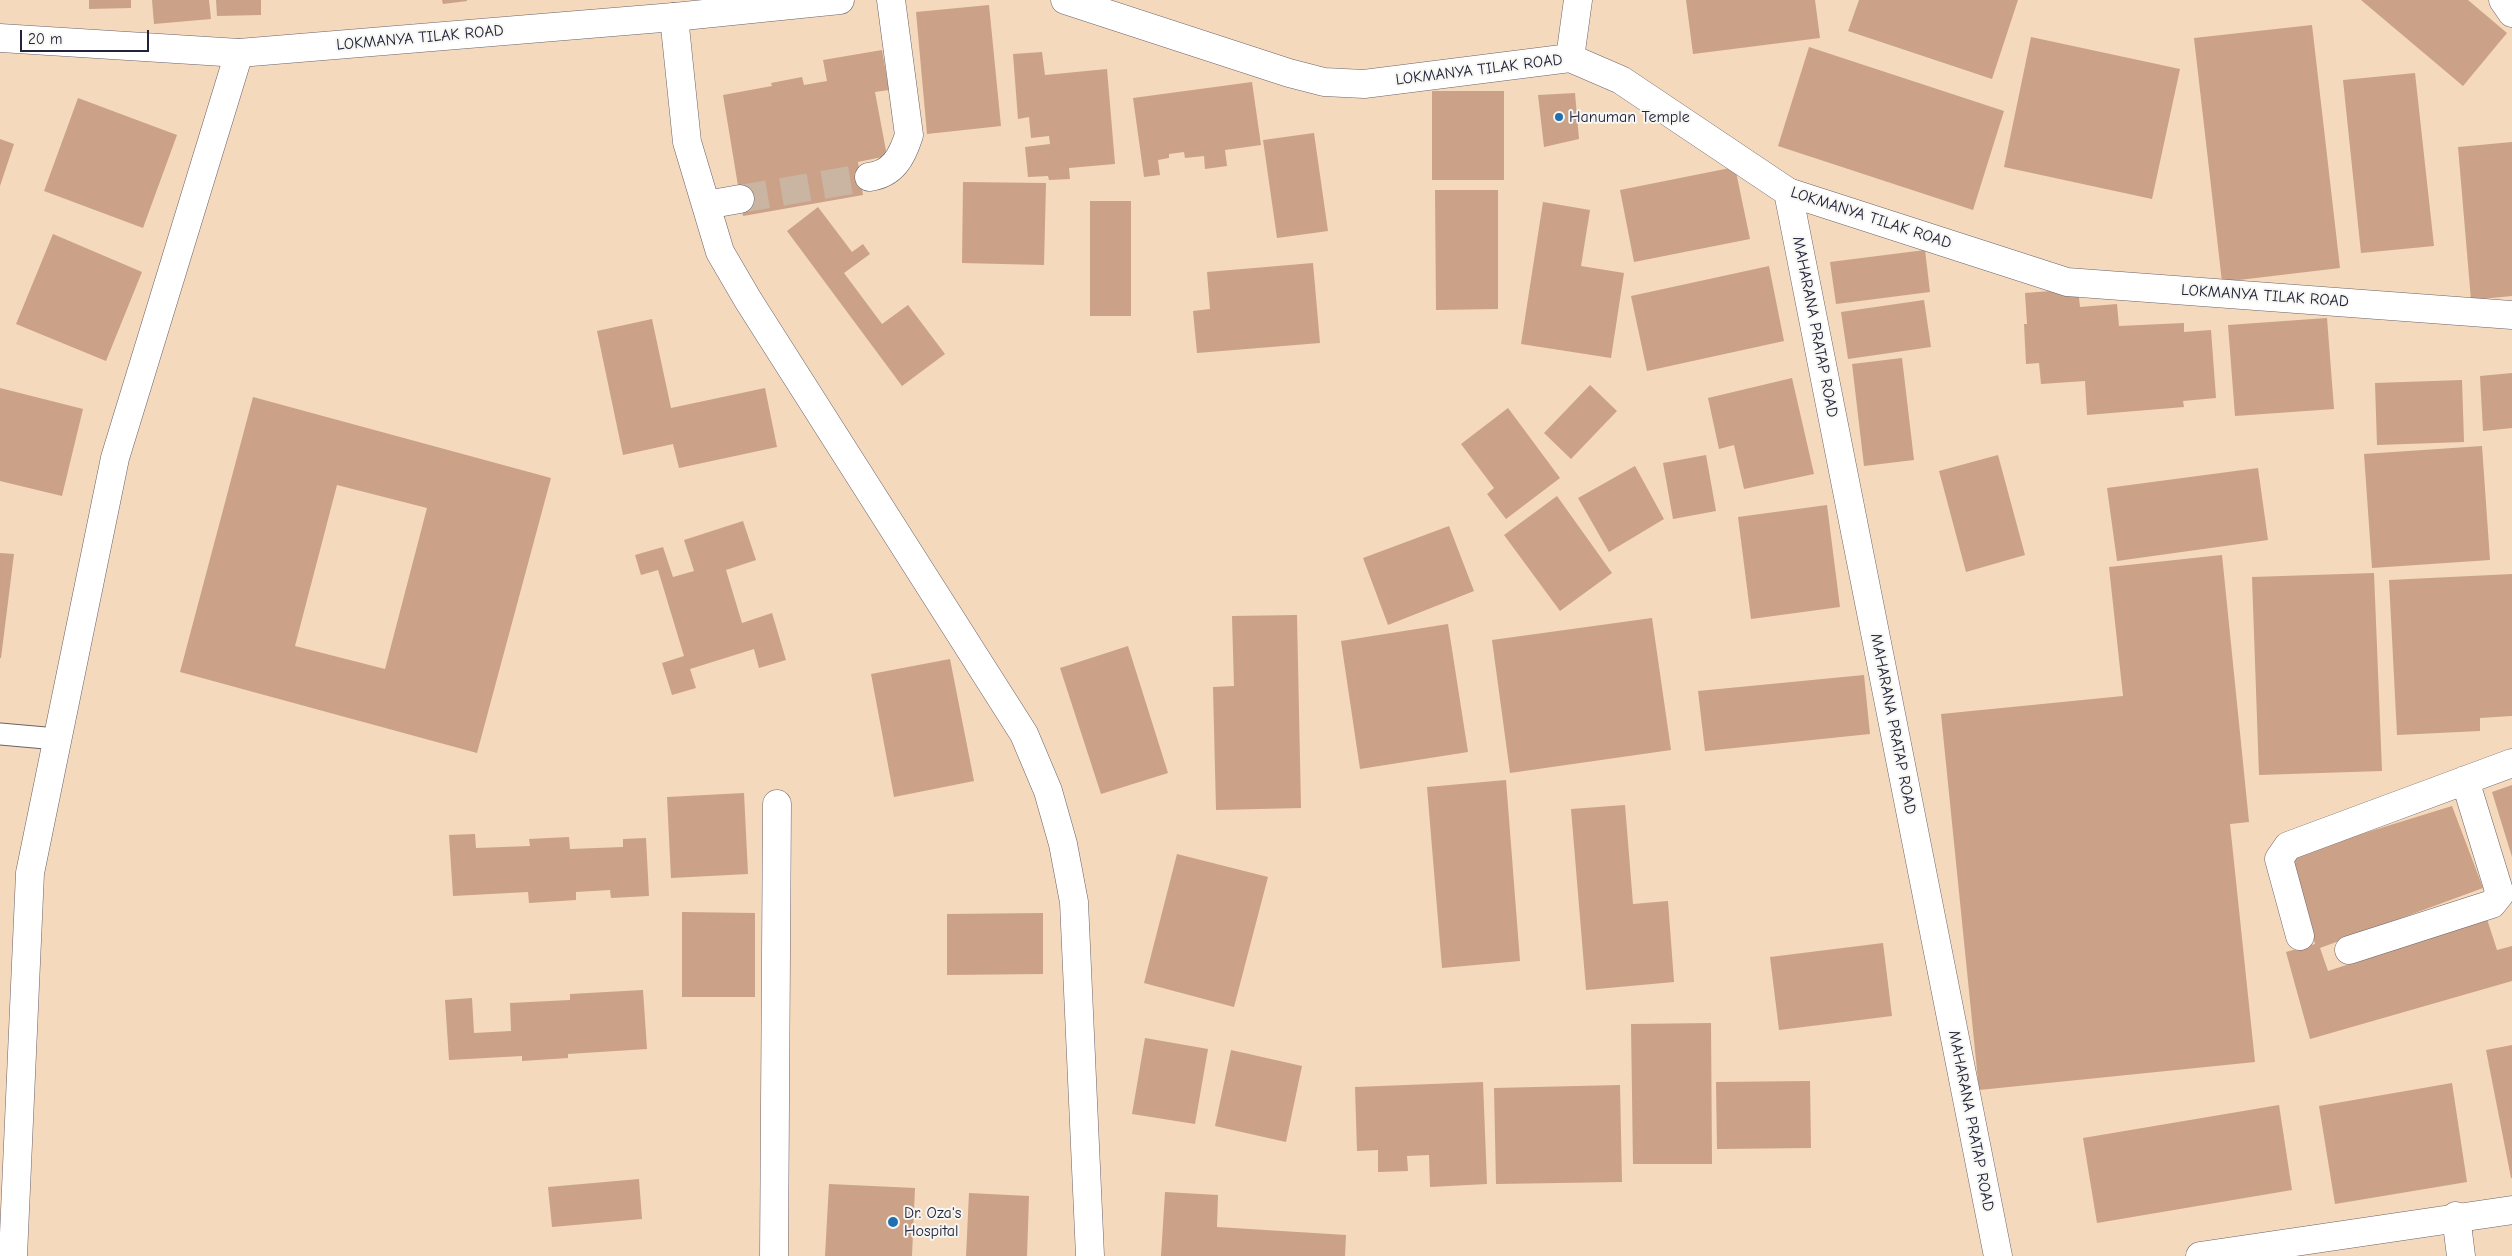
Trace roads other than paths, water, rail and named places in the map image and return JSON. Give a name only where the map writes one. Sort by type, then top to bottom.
[{"type":"street","name":"LOKMANYA TILAK ROAD","points":[[0,38],[239,52],[674,17],[840,0]]},
{"type":"street","points":[[869,177],[884,175],[904,153],[909,135],[891,0]]},
{"type":"street","name":"LOKMANYA TILAK ROAD","points":[[1065,0],[1290,73],[1324,82],[1364,84],[1570,58],[1621,80],[1788,192],[2067,282],[2512,315]]},
{"type":"street","points":[[1570,58],[1578,0]]},
{"type":"street","points":[[2503,0],[2512,12]]},
{"type":"street","points":[[674,17],[687,142],[720,252],[748,300],[1024,734],[1048,791],[1064,844],[1074,902],[1090,1256]]},
{"type":"street","points":[[13,1256],[11,1051],[30,873],[114,458],[239,52]]},
{"type":"street","name":"MAHARANA PRATAP ROAD","points":[[1788,192],[1998,1256]]},
{"type":"street","points":[[706,205],[740,199]]},
{"type":"street","points":[[2300,936],[2278,859],[2288,846],[2512,763]]},
{"type":"street","points":[[2348,950],[2492,904],[2500,894],[2465,780]]},
{"type":"street","points":[[774,1256],[776,804]]},
{"type":"street","points":[[2200,1256],[2456,1216],[2512,1210]]},
{"type":"street","points":[[2456,1216],[2461,1256]]},
{"type":"lane","points":[[0,734],[57,739]]},
{"type":"tunnel","points":[[740,199],[869,177]]},
{"type":"place","name":"Hanuman Temple","points":[[1559,117]]},
{"type":"place","name":"Dr. Oza's Hospital","points":[[893,1222]]}]
